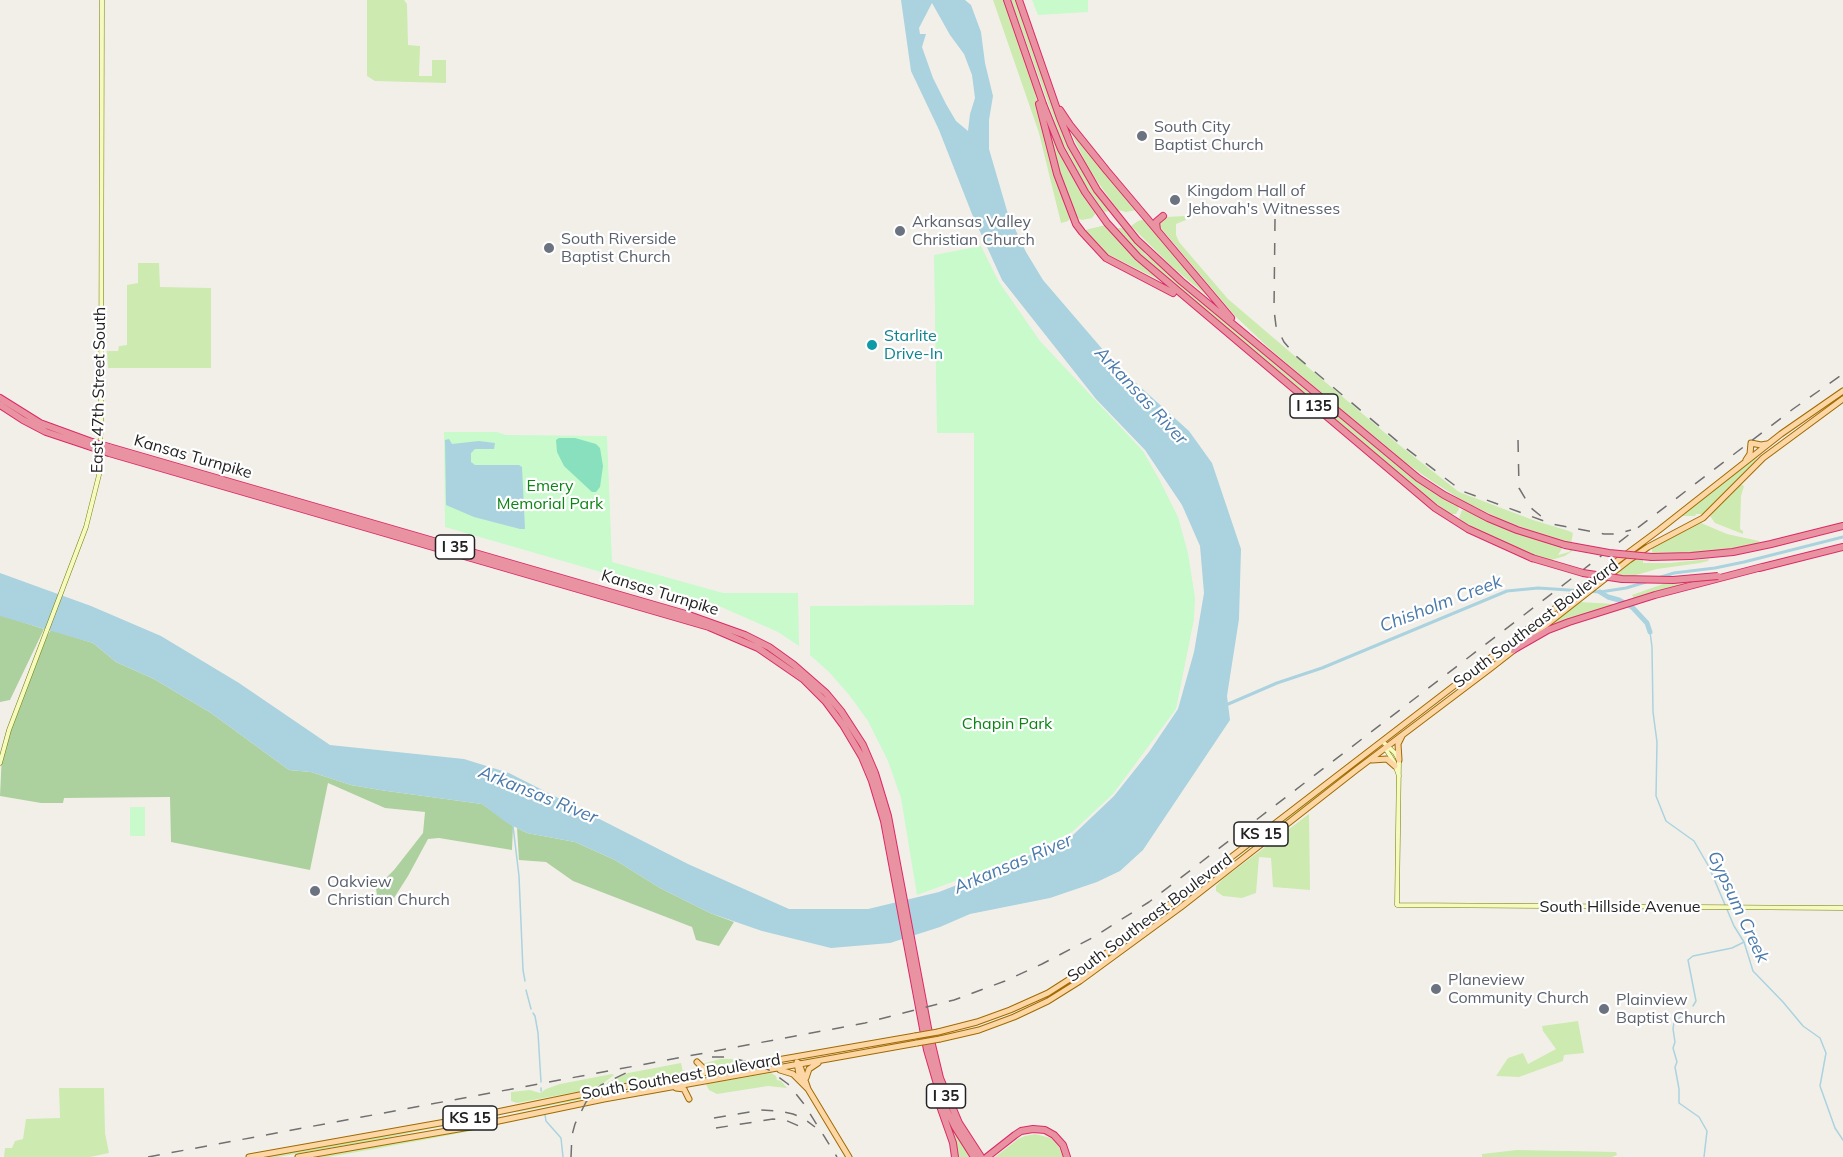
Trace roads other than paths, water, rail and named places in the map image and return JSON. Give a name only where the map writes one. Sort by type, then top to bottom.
[{"type":"highway","name":"I 135","points":[[1007,0],[1061,149],[1085,192],[1113,231],[1138,257],[1196,308],[1435,508],[1468,529],[1532,558],[1583,573],[1622,579],[1673,580],[1718,576],[1843,547]]},
{"type":"highway","name":"I 135","points":[[1018,0],[1071,145],[1096,190],[1126,229],[1150,253],[1250,338],[1418,478],[1444,495],[1505,525],[1564,545],[1609,553],[1652,557],[1733,552],[1843,526]]},
{"type":"highway","points":[[1032,71],[1057,174],[1073,217],[1082,232],[1106,258],[1159,285],[1196,308]]},
{"type":"highway","points":[[1045,76],[1062,114],[1070,125],[1250,338]]},
{"type":"highway","points":[[1157,230],[1156,222],[1163,216]]},
{"type":"highway","points":[[1080,228],[1086,222]]},
{"type":"highway","name":"Kansas Turnpike","points":[[0,398],[40,423],[92,445]]},
{"type":"highway","name":"Kansas Turnpike","points":[[0,405],[46,432],[710,622],[757,641],[794,668],[813,685],[837,716],[867,769],[881,809],[940,1078],[947,1097],[964,1128],[988,1156]]},
{"type":"highway","points":[[1513,650],[1548,630],[1569,622],[1762,567]]},
{"type":"highway","name":"Kansas Turnpike","points":[[914,965],[927,1050],[939,1091],[960,1136],[974,1157]]},
{"type":"highway","points":[[927,1050],[931,1078],[955,1157]]},
{"type":"highway","points":[[988,1156],[1021,1131],[1033,1128],[1045,1130],[1054,1135],[1063,1144],[1066,1157]]},
{"type":"main road","name":"East 47th Street South","points":[[0,763],[9,730],[91,514],[97,483],[100,454],[102,0]]},
{"type":"main road","name":"South Southeast Boulevard","points":[[249,1157],[468,1118],[594,1092],[938,1032],[977,1022],[1048,993],[1087,969],[1385,745],[1563,602],[1772,442],[1843,391]]},
{"type":"main road","name":"South Southeast Boulevard","points":[[298,1157],[555,1108],[917,1044],[979,1030],[1048,1001],[1080,981],[1181,907],[1385,745],[1404,733],[1605,578],[1648,547],[1706,515],[1749,471],[1793,434],[1843,399]]},
{"type":"main road","points":[[1749,471],[1758,459],[1758,453],[1793,434]]},
{"type":"main road","points":[[1743,464],[1749,455],[1751,443],[1761,445],[1772,442]]},
{"type":"main road","points":[[1399,777],[1398,744],[1404,733]]},
{"type":"main road","points":[[1385,745],[1399,760]]},
{"type":"main road","points":[[1385,745],[1399,777]]},
{"type":"main road","points":[[1365,763],[1383,758],[1395,766]]},
{"type":"main road","name":"South Hillside Avenue","points":[[1399,777],[1397,905],[1843,908]]},
{"type":"main road","points":[[796,1057],[803,1082]]},
{"type":"main road","points":[[803,1082],[809,1069],[822,1060]]},
{"type":"main road","points":[[697,1062],[704,1069],[724,1070]]},
{"type":"main road","points":[[773,1070],[788,1071],[803,1082],[849,1157]]},
{"type":"main road","points":[[669,1088],[684,1089],[689,1099]]},
{"type":"water","name":"Arkansas River","points":[[901,0],[965,0],[971,5],[981,32],[993,96],[989,120],[989,149],[1008,214],[1026,252],[1043,280],[1116,365],[1189,431],[1212,463],[1241,549],[1239,619],[1227,696],[1230,720],[1143,850],[1120,871],[1097,882],[1050,898],[970,914],[940,927],[890,943],[831,948],[762,931],[710,913],[660,888],[615,860],[575,842],[527,833],[507,823],[482,804],[351,785],[311,772],[289,770],[211,713],[154,679],[116,662],[93,643],[0,616],[0,573],[91,606],[161,636],[239,683],[330,745],[464,759],[509,773],[688,864],[789,909],[868,909],[939,892],[1013,863],[1073,835],[1114,796],[1149,752],[1178,709],[1194,652],[1204,593],[1200,546],[1182,505],[1145,450],[1096,399],[1002,280],[972,214],[939,130],[911,71]],"holes":[[[932,3],[964,54],[972,75],[975,98],[968,131],[956,121],[946,104],[933,78],[922,47],[926,34],[920,34],[919,28]]]},
{"type":"water","points":[[449,439],[452,444],[479,441],[495,443],[494,449],[475,449],[471,453],[471,462],[475,465],[519,465],[522,467],[525,529],[474,517],[446,505],[445,440]]},
{"type":"waterway","name":"Chisholm Creek","points":[[1658,578],[1674,573],[1744,562],[1843,537]]},
{"type":"waterway","name":"Chisholm Creek","points":[[1226,705],[1277,683],[1322,668],[1507,591],[1538,588],[1600,592],[1646,582]]},
{"type":"waterway","points":[[1600,592],[1632,607],[1647,623],[1650,632]]},
{"type":"waterway","name":"Gypsum Creek","points":[[1650,632],[1653,712],[1657,742],[1656,796],[1666,821],[1694,841],[1709,867],[1734,926],[1744,942],[1753,971],[1803,1026],[1820,1038],[1826,1053],[1820,1086],[1835,1128],[1843,1140]]},
{"type":"waterway","points":[[513,826],[519,876],[525,981]]},
{"type":"waterway","points":[[1693,1006],[1696,1001],[1688,960],[1693,956],[1732,948],[1744,942]]},
{"type":"waterway","points":[[526,990],[531,1009]]},
{"type":"waterway","points":[[533,1013],[538,1033],[541,1082]]},
{"type":"waterway","points":[[1682,1016],[1674,1022],[1673,1029],[1679,1103],[1699,1117],[1707,1131],[1704,1157]]},
{"type":"waterway","points":[[545,1115],[546,1121],[561,1138],[563,1157]]},
{"type":"railway","points":[[1275,219],[1274,310],[1276,326],[1284,342],[1296,356],[1403,446],[1462,491],[1552,524],[1604,534],[1631,530]]},
{"type":"railway","points":[[148,1157],[865,1023],[954,1000],[1042,964],[1092,938],[1149,902],[1793,409],[1843,374]]},
{"type":"railway","points":[[1518,440],[1519,488],[1531,508],[1542,517]]},
{"type":"railway","points":[[712,1057],[728,1057],[756,1064],[769,1070],[788,1084],[804,1104],[837,1157]]},
{"type":"railway","points":[[571,1157],[572,1135],[586,1102],[601,1085],[626,1073]]},
{"type":"railway","points":[[714,1118],[761,1110],[779,1111],[803,1118],[815,1127]]},
{"type":"railway","points":[[716,1128],[773,1119],[785,1120],[808,1130]]},
{"type":"place","name":"South City Baptist Church","points":[[1142,136]]},
{"type":"place","name":"Kingdom Hall of Jehovah's Witnesses","points":[[1175,200]]},
{"type":"place","name":"Arkansas Valley Christian Church","points":[[900,231]]},
{"type":"place","name":"South Riverside Baptist Church","points":[[549,248]]},
{"type":"place","name":"Starlite Drive-In","points":[[872,345]]},
{"type":"place","name":"Oakview Christian Church","points":[[315,891]]},
{"type":"place","name":"Planeview Community Church","points":[[1436,989]]},
{"type":"place","name":"Plainview Baptist Church","points":[[1604,1009]]},
{"type":"park label","name":"Emery Memorial Park","points":[[550,495]]},
{"type":"park label","name":"Chapin Park","points":[[1007,724]]}]
